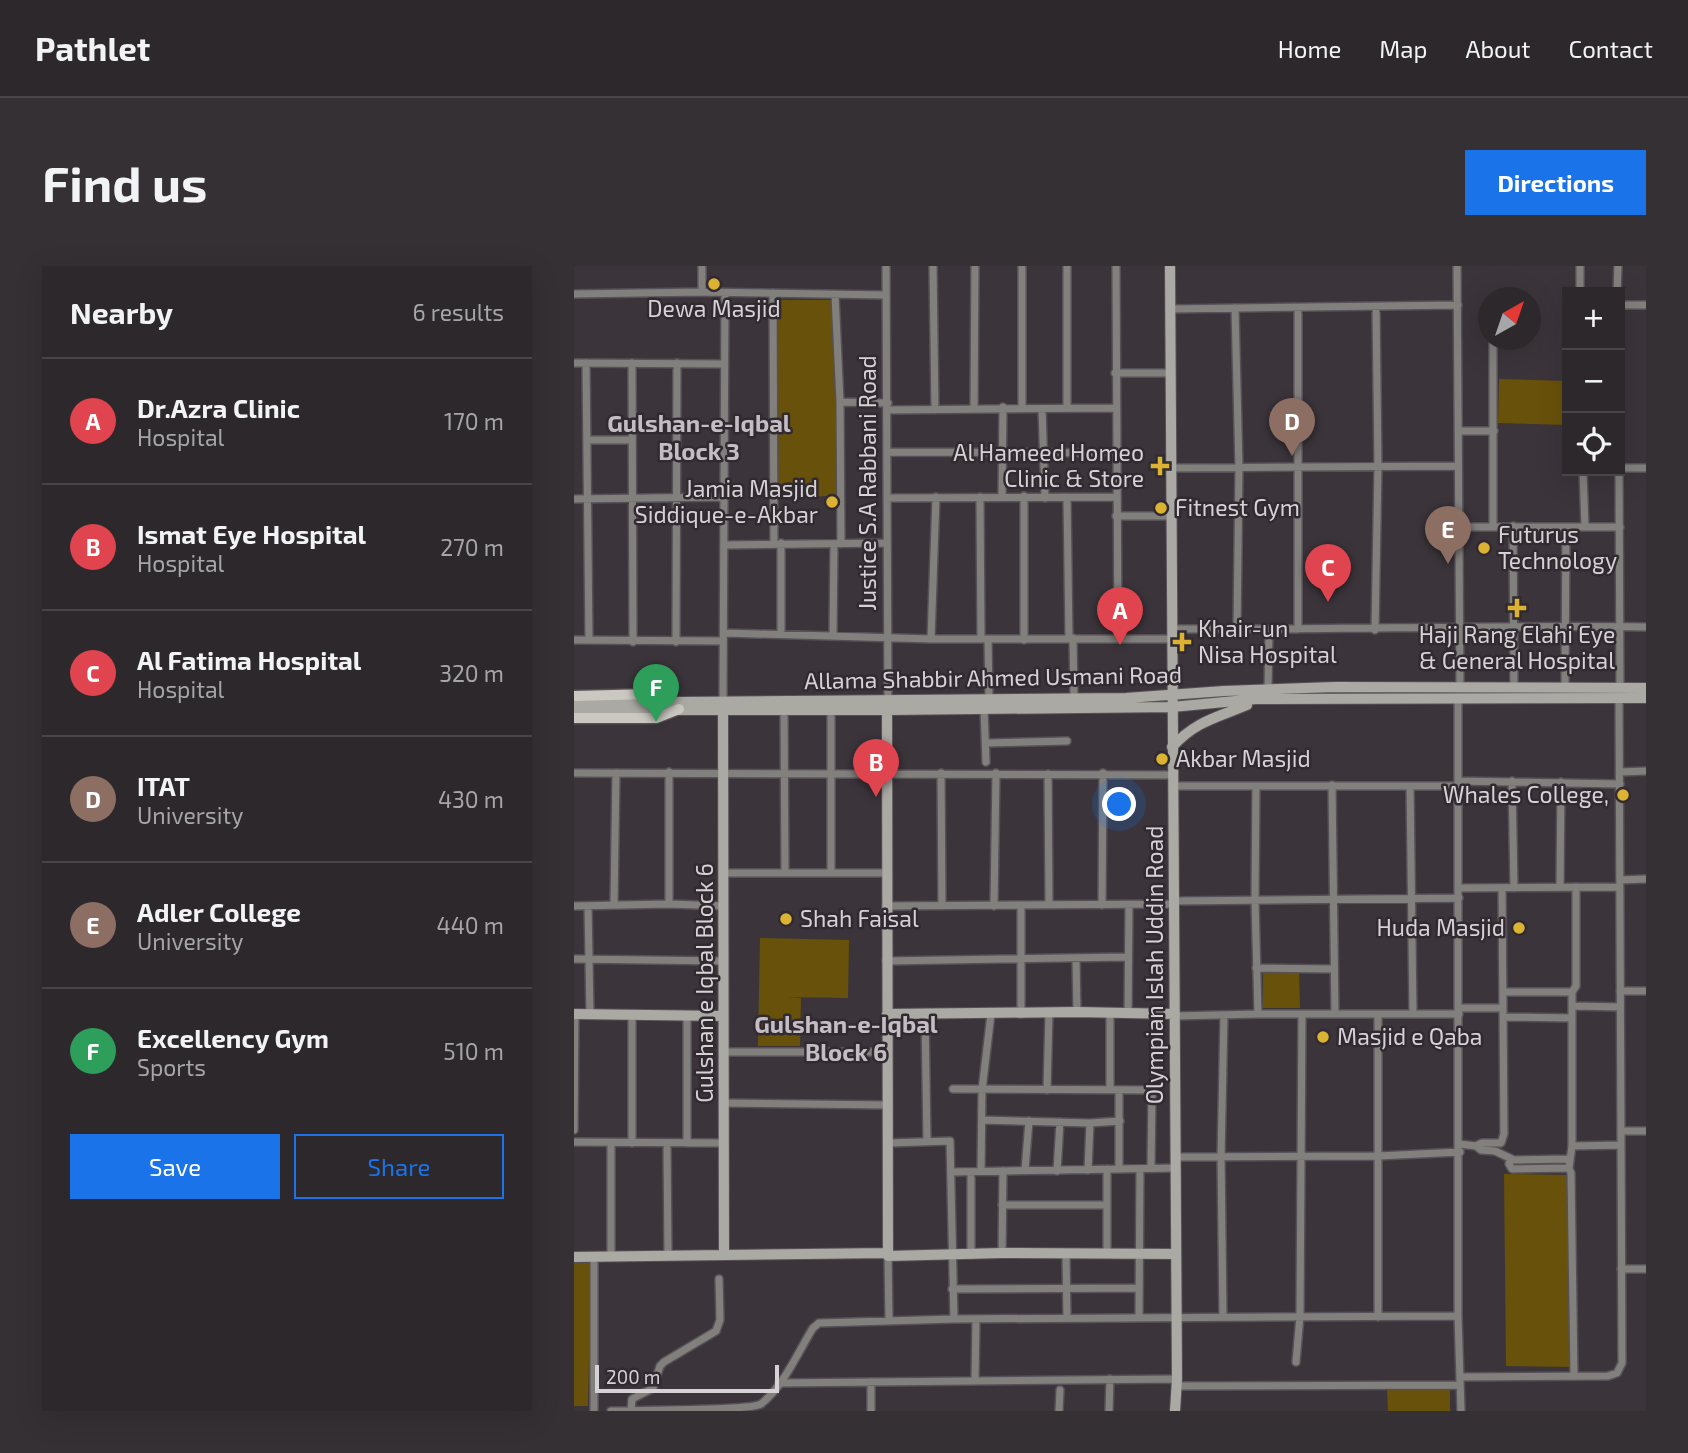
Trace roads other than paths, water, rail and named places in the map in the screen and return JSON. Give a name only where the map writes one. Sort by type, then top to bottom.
[{"type":"main road","points":[[574,696],[651,694],[664,702]]},
{"type":"main road","points":[[574,719],[656,718],[678,709]]},
{"type":"street","points":[[702,266],[702,292]]},
{"type":"street","name":"Justice S.A Rabbani Road","points":[[886,266],[888,705]]},
{"type":"street","points":[[933,266],[935,410]]},
{"type":"street","points":[[974,409],[975,266]]},
{"type":"street","points":[[1022,266],[1022,408]]},
{"type":"street","points":[[1067,266],[1067,408]]},
{"type":"street","points":[[1116,266],[1118,639]]},
{"type":"street","name":"Olympian Islah Uddin Road","points":[[1170,266],[1177,1382],[1175,1411]]},
{"type":"street","points":[[1457,266],[1460,1148],[1458,1316],[1461,1411]]},
{"type":"street","points":[[1580,266],[1580,287]]},
{"type":"street","points":[[1618,266],[1618,287]]},
{"type":"street","points":[[574,294],[702,292],[885,295]]},
{"type":"street","points":[[773,293],[781,633]]},
{"type":"street","points":[[723,706],[726,545],[725,294]]},
{"type":"street","points":[[833,634],[838,544],[840,402],[835,295]]},
{"type":"street","points":[[1625,305],[1646,304]]},
{"type":"street","points":[[1171,309],[1458,305]]},
{"type":"street","points":[[1375,630],[1378,467],[1376,307]]},
{"type":"street","points":[[1235,308],[1239,468],[1237,629]]},
{"type":"street","points":[[1298,308],[1298,629]]},
{"type":"street","points":[[1493,350],[1493,526]]},
{"type":"street","points":[[574,363],[724,364]]},
{"type":"street","points":[[586,363],[589,640]]},
{"type":"street","points":[[632,363],[633,642]]},
{"type":"street","points":[[676,642],[677,363]]},
{"type":"street","points":[[1115,373],[1171,373]]},
{"type":"street","points":[[840,402],[935,410],[1003,407],[1115,408]]},
{"type":"street","points":[[1002,496],[1003,407]]},
{"type":"street","points":[[1042,409],[1045,498]]},
{"type":"street","points":[[1458,431],[1493,431]]},
{"type":"street","points":[[587,440],[632,440]]},
{"type":"street","points":[[887,452],[1116,453]]},
{"type":"street","points":[[1172,468],[1458,466]]},
{"type":"street","points":[[1625,469],[1646,468]]},
{"type":"street","points":[[1583,476],[1585,527]]},
{"type":"street","points":[[779,1383],[1111,1379],[1177,1382],[1460,1381],[1614,1375],[1620,1368],[1622,1357],[1620,476]]},
{"type":"street","points":[[1024,496],[1024,640]]},
{"type":"street","points":[[574,499],[724,497]]},
{"type":"street","points":[[932,639],[936,497]]},
{"type":"street","points":[[980,497],[984,639],[989,698]]},
{"type":"street","points":[[887,498],[1116,497]]},
{"type":"street","points":[[1068,498],[1074,698]]},
{"type":"street","points":[[1116,516],[1172,516]]},
{"type":"street","points":[[1513,526],[1514,688]]},
{"type":"street","points":[[1458,527],[1620,527]]},
{"type":"street","points":[[1565,688],[1566,527]]},
{"type":"street","points":[[726,545],[887,543]]},
{"type":"street","points":[[725,633],[1024,640],[1118,639],[1237,629],[1375,630],[1564,625],[1646,627]]},
{"type":"street","points":[[1268,689],[1269,629]]},
{"type":"street","points":[[574,640],[723,642]]},
{"type":"street","name":"Allama Shabbir Ahmed Usmani Road","points":[[634,705],[678,709],[723,706],[888,705],[985,709],[1172,706],[1256,699],[1459,693],[1514,688],[1565,688],[1646,698]]},
{"type":"street","name":"Allama Shabbir Ahmed Usmani Road","points":[[634,705],[664,702],[784,711],[989,698],[1171,695],[1268,689],[1620,693],[1646,688]]},
{"type":"street","points":[[1172,747],[1196,726],[1256,699]]},
{"type":"street","points":[[574,703],[634,705]]},
{"type":"street","points":[[574,710],[634,705]]},
{"type":"street","points":[[888,705],[886,961],[889,1321]]},
{"type":"street","name":"Gulshan e Iqbal Block 6","points":[[723,706],[724,1255]]},
{"type":"street","points":[[985,709],[986,762]]},
{"type":"street","points":[[831,710],[831,873]]},
{"type":"street","points":[[784,711],[785,872]]},
{"type":"street","points":[[986,743],[1067,741]]},
{"type":"street","points":[[1620,772],[1646,771]]},
{"type":"street","points":[[669,772],[669,904]]},
{"type":"street","points":[[574,773],[1103,774],[1256,786],[1410,786],[1513,781],[1620,783]]},
{"type":"street","points":[[614,905],[616,773]]},
{"type":"street","points":[[941,773],[942,906]]},
{"type":"street","points":[[994,906],[996,773]]},
{"type":"street","points":[[1048,774],[1049,905]]},
{"type":"street","points":[[1102,905],[1103,774]]},
{"type":"street","points":[[1513,781],[1514,888]]},
{"type":"street","points":[[1560,886],[1561,782]]},
{"type":"street","points":[[1332,785],[1335,1014]]},
{"type":"street","points":[[1256,786],[1258,1014]]},
{"type":"street","points":[[1410,786],[1413,1014]]},
{"type":"street","points":[[724,873],[886,873]]},
{"type":"street","points":[[1459,888],[1576,887],[1646,879]]},
{"type":"street","points":[[1574,1376],[1569,1163],[1572,1146],[1572,992],[1576,986],[1576,887]]},
{"type":"street","points":[[1175,1157],[1378,1156],[1501,1143],[1504,992],[1502,888]]},
{"type":"street","points":[[886,906],[1129,905],[1255,900],[1459,898]]},
{"type":"street","points":[[1128,1013],[1129,905]]},
{"type":"street","points":[[574,906],[724,906]]},
{"type":"street","points":[[588,906],[590,1014]]},
{"type":"street","points":[[1021,906],[1021,1014]]},
{"type":"street","points":[[886,961],[1127,957]]},
{"type":"street","points":[[574,959],[723,961]]},
{"type":"street","points":[[1076,959],[1077,1012]]},
{"type":"street","points":[[1256,968],[1334,969]]},
{"type":"street","points":[[1620,991],[1646,991]]},
{"type":"street","points":[[1504,992],[1572,992]]},
{"type":"street","points":[[1573,1006],[1620,1007]]},
{"type":"street","points":[[887,1014],[1077,1012],[1224,1016],[1378,1015],[1459,1011],[1572,1018]]},
{"type":"street","points":[[1047,1090],[1049,1013]]},
{"type":"street","points":[[1110,1013],[1110,1090]]},
{"type":"street","points":[[574,1130],[575,1014],[723,1016]]},
{"type":"street","points":[[925,1014],[927,1141]]},
{"type":"street","points":[[981,1171],[982,1090],[991,1014]]},
{"type":"street","points":[[1296,1362],[1300,1316],[1302,1014]]},
{"type":"street","points":[[1378,1015],[1378,1318]]},
{"type":"street","points":[[632,1016],[632,1143]]},
{"type":"street","points":[[687,1016],[687,1143]]},
{"type":"street","points":[[1223,1317],[1224,1016]]},
{"type":"street","points":[[723,1052],[887,1052]]},
{"type":"street","points":[[953,1090],[1152,1090],[1151,1168]]},
{"type":"street","points":[[1119,1090],[1119,1169]]},
{"type":"street","points":[[724,1103],[887,1105]]},
{"type":"street","points":[[982,1120],[1090,1123],[1120,1121]]},
{"type":"street","points":[[1025,1170],[1029,1121]]},
{"type":"street","points":[[1057,1171],[1060,1122]]},
{"type":"street","points":[[1088,1170],[1090,1123]]},
{"type":"street","points":[[1621,1131],[1646,1131]]},
{"type":"street","points":[[889,1143],[950,1141],[954,1319]]},
{"type":"street","points":[[574,1142],[724,1143]]},
{"type":"street","points":[[611,1143],[611,1257]]},
{"type":"street","points":[[667,1143],[668,1256]]},
{"type":"street","points":[[1572,1146],[1621,1145]]},
{"type":"street","points":[[1476,1146],[1481,1150],[1498,1152],[1510,1159],[1512,1169],[1569,1163]]},
{"type":"street","points":[[951,1172],[1175,1168]]},
{"type":"street","points":[[1107,1169],[1107,1254]]},
{"type":"street","points":[[1139,1318],[1140,1169]]},
{"type":"street","points":[[1002,1253],[1003,1171]]},
{"type":"street","points":[[971,1172],[971,1255]]},
{"type":"street","points":[[1002,1205],[1107,1205]]},
{"type":"street","points":[[1066,1254],[1067,1318]]},
{"type":"street","points":[[574,1257],[1176,1254]]},
{"type":"street","points":[[594,1258],[594,1411]]},
{"type":"street","points":[[1621,1269],[1646,1269]]},
{"type":"street","points":[[631,1410],[634,1397],[651,1390],[664,1362],[716,1331],[720,1320],[719,1279]]},
{"type":"street","points":[[952,1289],[1139,1288]]},
{"type":"street","points":[[611,1411],[736,1410],[759,1405],[779,1383],[813,1328],[819,1323],[954,1319],[1458,1316]]},
{"type":"street","points":[[975,1381],[976,1320]]},
{"type":"street","points":[[1109,1411],[1111,1379]]},
{"type":"street","points":[[871,1382],[871,1411]]},
{"type":"street","points":[[1059,1411],[1060,1390]]},
{"type":"place","name":"Dewa Masjid","points":[[714,284]]},
{"type":"place","name":"ITAT","points":[[1292,456]]},
{"type":"place","name":"Al Hameed Homeo Clinic & Store","points":[[1160,466]]},
{"type":"place","name":"Jamia Masjid Siddique-e-Akbar","points":[[832,502]]},
{"type":"place","name":"Fitnest Gym","points":[[1161,508]]},
{"type":"place","name":"Futurus Technology","points":[[1484,548]]},
{"type":"place","name":"Adler College","points":[[1448,564]]},
{"type":"place","name":"Al Fatima Hospital","points":[[1328,602]]},
{"type":"place","name":"Haji Rang Elahi Eye & General Hospital","points":[[1517,608]]},
{"type":"place","name":"Khair-un Nisa Hospital","points":[[1182,642]]},
{"type":"place","name":"Dr.Azra Clinic","points":[[1120,645]]},
{"type":"place","name":"Excellency Gym","points":[[656,722]]},
{"type":"place","name":"Akbar Masjid","points":[[1162,759]]},
{"type":"place","name":"Whales College,","points":[[1623,795]]},
{"type":"place","name":"Ismat Eye Hospital","points":[[876,797]]},
{"type":"place","name":"Shah Faisal","points":[[786,919]]},
{"type":"place","name":"Huda Masjid","points":[[1519,928]]},
{"type":"place","name":"Masjid e Qaba","points":[[1323,1037]]},
{"type":"district","name":"Gulshan-e-Iqbal Block 3","points":[[699,438]]},
{"type":"district","name":"Gulshan-e-Iqbal Block 6","points":[[846,1039]]}]
